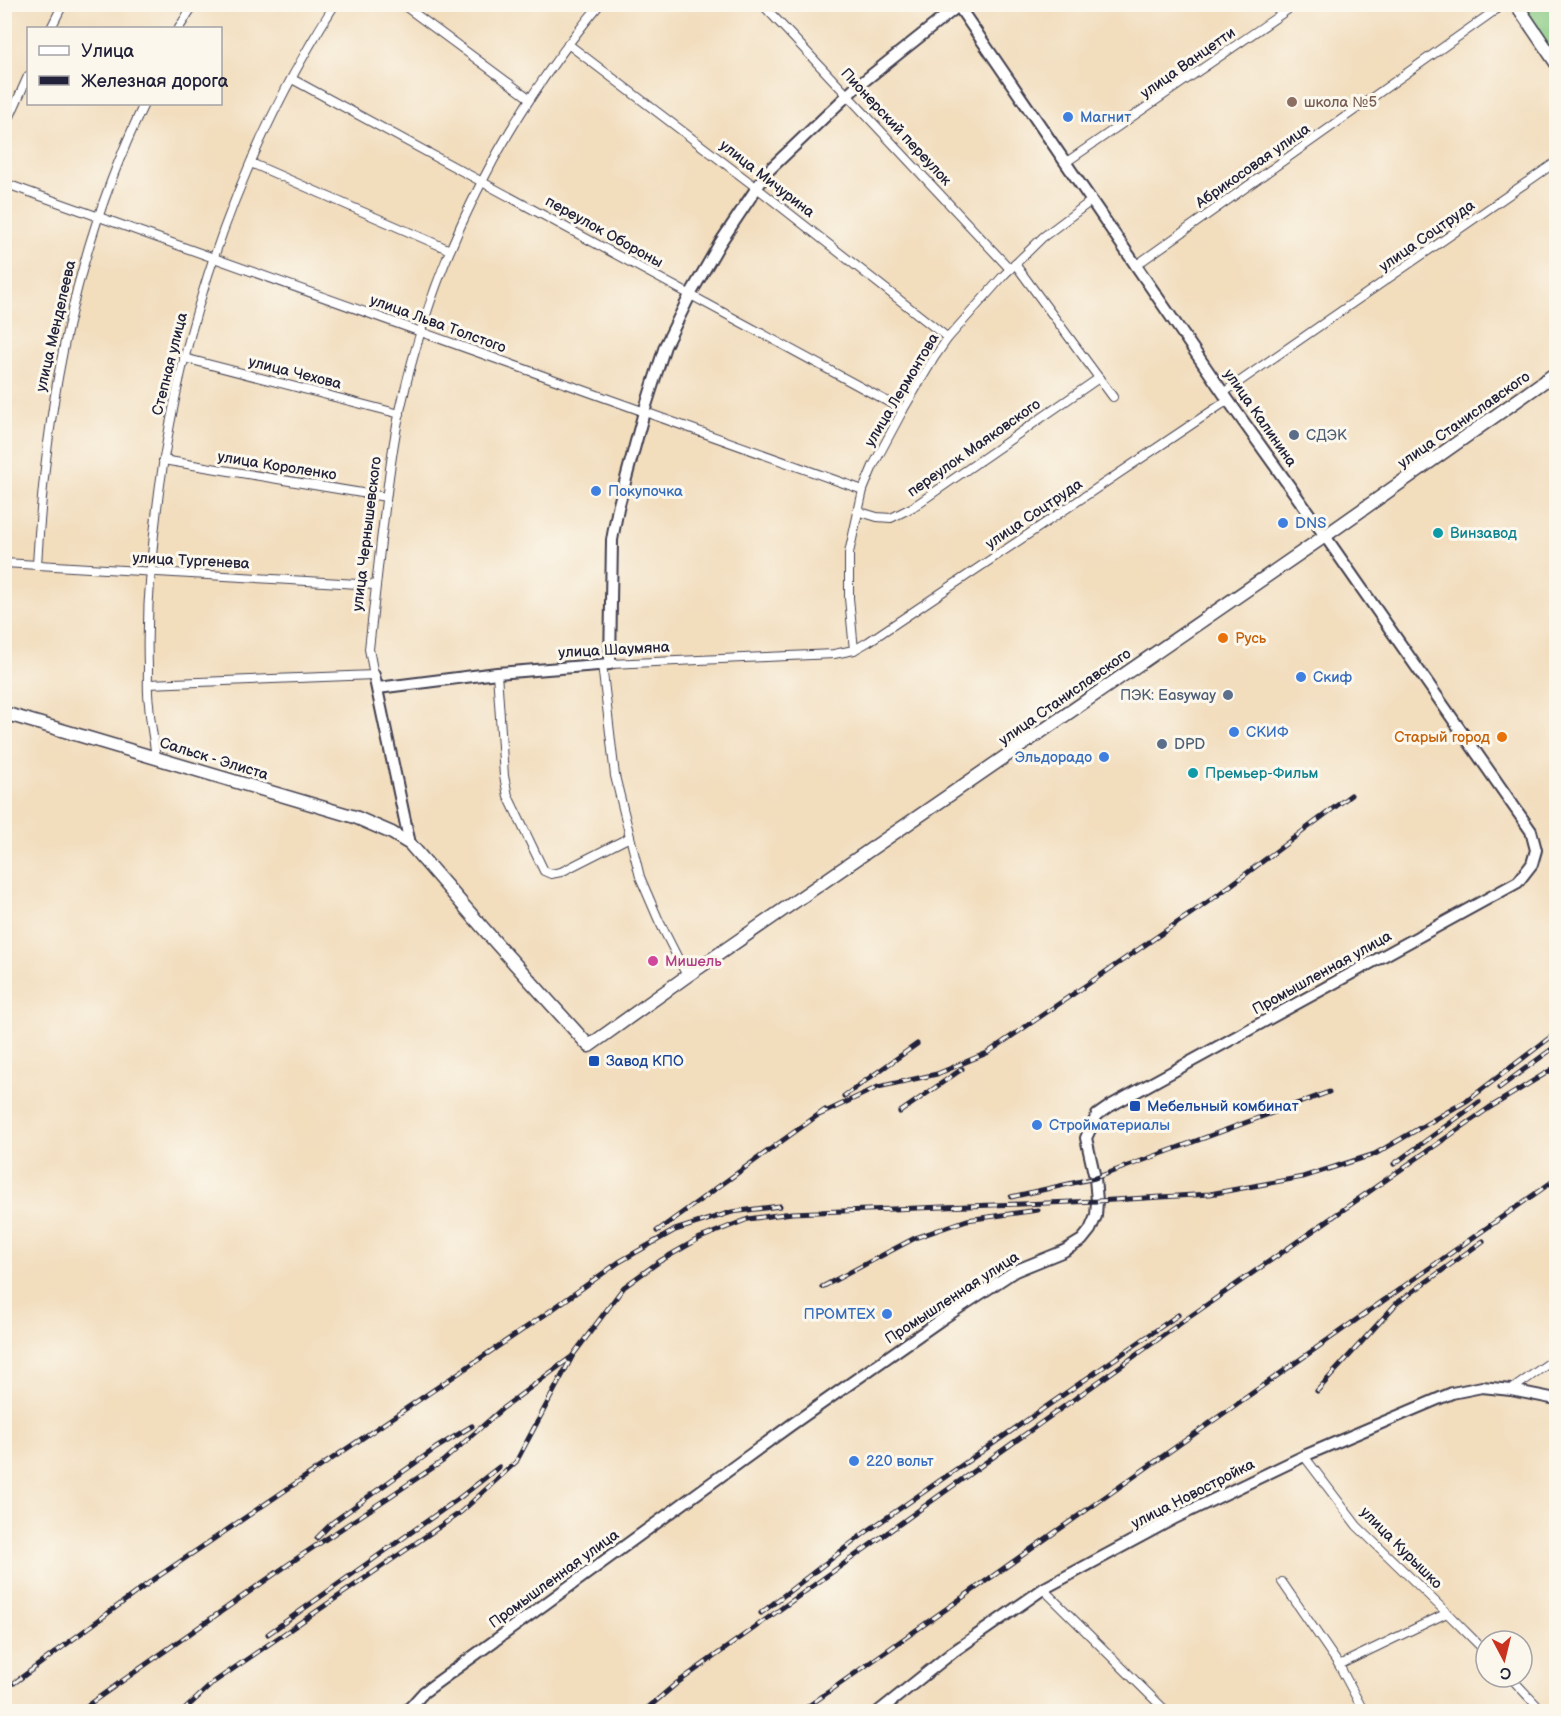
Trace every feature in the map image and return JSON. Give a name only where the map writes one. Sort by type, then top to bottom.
[{"type":"main road","points":[[1516,4],[1557,63]]},
{"type":"main road","points":[[606,664],[612,540],[618,508],[665,346],[690,295],[720,243],[768,171],[847,95],[958,5]]},
{"type":"main road","name":"улица Калинина","points":[[958,5],[1135,266],[1531,831],[1536,850]]},
{"type":"main road","name":"улица Станиславского","points":[[590,1046],[687,976],[1325,536],[1557,372]]},
{"type":"main road","name":"улица Шаумяна","points":[[378,688],[497,673],[606,664]]},
{"type":"main road","name":"улица Чернышевского","points":[[374,675],[410,844],[497,945],[590,1046]]},
{"type":"main road","name":"Сальск - Элиста","points":[[4,713],[355,817],[392,832],[410,844]]},
{"type":"main road","name":"Промышленная улица","points":[[406,1712],[424,1692],[791,1425],[945,1317],[1015,1271],[1064,1251],[1082,1240],[1090,1230],[1096,1216],[1095,1178],[1086,1138],[1097,1115],[1518,882],[1532,864],[1536,850]]},
{"type":"main road","name":"улица Новостройка","points":[[878,1712],[953,1652],[1043,1589],[1173,1519],[1304,1455],[1452,1393],[1482,1387],[1556,1399]]},
{"type":"street","points":[[52,27],[63,4]]},
{"type":"street","points":[[180,27],[194,4]]},
{"type":"street","name":"Степная улица","points":[[156,758],[148,702],[147,647],[154,525],[169,426],[184,358],[214,258],[251,163],[292,79],[334,4]]},
{"type":"street","points":[[402,4],[529,98]]},
{"type":"street","name":"улица Чернышевского","points":[[374,675],[369,650],[386,497],[399,414],[421,332],[450,250],[482,181],[529,98],[600,4]]},
{"type":"street","name":"Пионерский переулок","points":[[762,4],[1013,266]]},
{"type":"street","name":"улица Ванцетти","points":[[1065,163],[1296,4]]},
{"type":"street","name":"Абрикосовая улица","points":[[1135,266],[1504,4]]},
{"type":"street","name":"улица Мичурина","points":[[568,44],[948,338]]},
{"type":"street","points":[[4,130],[27,78]]},
{"type":"street","name":"переулок Обороны","points":[[292,79],[903,410]]},
{"type":"street","name":"улица Менделеева","points":[[37,565],[44,467],[58,374],[78,283],[98,216],[127,139],[144,105]]},
{"type":"street","name":"улица Соцтруда","points":[[854,650],[878,636],[1226,397],[1557,162]]},
{"type":"street","points":[[251,163],[450,250]]},
{"type":"street","name":"улица Льва Толстого","points":[[4,183],[863,490]]},
{"type":"street","name":"улица Лермонтова","points":[[854,650],[849,598],[849,552],[857,511],[873,466],[903,410],[948,338],[972,309],[1043,237],[1091,201]]},
{"type":"street","points":[[1013,266],[1113,397]]},
{"type":"street","name":"улица Чехова","points":[[184,358],[399,414]]},
{"type":"street","name":"переулок Маяковского","points":[[857,511],[877,517],[891,518],[913,507],[1099,378]]},
{"type":"street","name":"улица Короленко","points":[[163,460],[386,497]]},
{"type":"street","name":"улица Тургенева","points":[[4,563],[375,585]]},
{"type":"street","name":"улица Шаумяна","points":[[606,664],[834,654],[854,650]]},
{"type":"street","points":[[606,664],[615,776],[640,877],[687,976]]},
{"type":"street","points":[[497,673],[504,776],[508,796],[544,871],[551,874],[561,872],[630,837]]},
{"type":"street","points":[[148,684],[374,675]]},
{"type":"street","points":[[1511,1390],[1557,1358]]},
{"type":"street","name":"улица Курышко","points":[[1304,1455],[1357,1526],[1474,1640]]},
{"type":"street","points":[[1282,1582],[1339,1665],[1364,1712]]},
{"type":"street","points":[[1043,1589],[1167,1712]]},
{"type":"street","points":[[1339,1665],[1447,1612]]},
{"type":"street","points":[[1522,1689],[1544,1712]]},
{"type":"green space","points":[[1516,5],[1556,5],[1556,65]]},
{"type":"railway","points":[[819,1115],[878,1087],[937,1074],[987,1053],[1215,897],[1351,795]]},
{"type":"railway","points":[[182,1712],[214,1682],[461,1512],[516,1462],[573,1355],[624,1287],[660,1261],[700,1238],[748,1219],[792,1213],[1097,1201],[1210,1194],[1303,1177],[1375,1154],[1468,1100],[1556,1033]]},
{"type":"railway","points":[[844,1096],[917,1044]]},
{"type":"railway","points":[[1499,1088],[1556,1046]]},
{"type":"railway","points":[[643,1712],[677,1683],[1185,1320],[1489,1108],[1556,1067]]},
{"type":"railway","points":[[900,1112],[962,1069]]},
{"type":"railway","points":[[1011,1197],[1095,1178],[1329,1092]]},
{"type":"railway","points":[[1394,1164],[1479,1102]]},
{"type":"railway","points":[[657,1231],[825,1110]]},
{"type":"railway","points":[[800,1712],[1556,1179]]},
{"type":"railway","points":[[14,1683],[150,1582],[619,1262],[675,1230],[732,1212],[780,1206]]},
{"type":"railway","points":[[822,1287],[915,1238],[967,1220],[1038,1210]]},
{"type":"railway","points":[[1317,1391],[1397,1303],[1483,1241]]},
{"type":"railway","points":[[761,1613],[866,1532],[1178,1315]]},
{"type":"railway","points":[[78,1712],[296,1559],[443,1461],[503,1408],[570,1358]]},
{"type":"railway","points":[[317,1538],[333,1522],[436,1448],[472,1426]]},
{"type":"railway","points":[[268,1634],[458,1499],[499,1467]]},
{"type":"place","name":"школа №5","points":[[1292,102]]},
{"type":"place","name":"Магнит","points":[[1068,117]]},
{"type":"place","name":"СДЭК","points":[[1294,435]]},
{"type":"place","name":"Покупочка","points":[[596,491]]},
{"type":"place","name":"DNS","points":[[1283,523]]},
{"type":"place","name":"Винзавод","points":[[1438,533]]},
{"type":"place","name":"Русь","points":[[1223,638]]},
{"type":"place","name":"Скиф","points":[[1301,677]]},
{"type":"place","name":"ПЭК: Easyway","points":[[1228,695]]},
{"type":"place","name":"СКИФ","points":[[1234,732]]},
{"type":"place","name":"Старый город","points":[[1502,737]]},
{"type":"place","name":"DPD","points":[[1162,744]]},
{"type":"place","name":"Эльдорадо","points":[[1104,757]]},
{"type":"place","name":"Премьер-Фильм","points":[[1193,773]]},
{"type":"place","name":"Мишель","points":[[653,961]]},
{"type":"place","name":"Завод КПО","points":[[594,1061]]},
{"type":"place","name":"Мебельный комбинат","points":[[1135,1106]]},
{"type":"place","name":"Стройматериалы","points":[[1037,1125]]},
{"type":"place","name":"ПРОМТЕХ","points":[[887,1314]]},
{"type":"place","name":"220 вольт","points":[[854,1461]]}]
